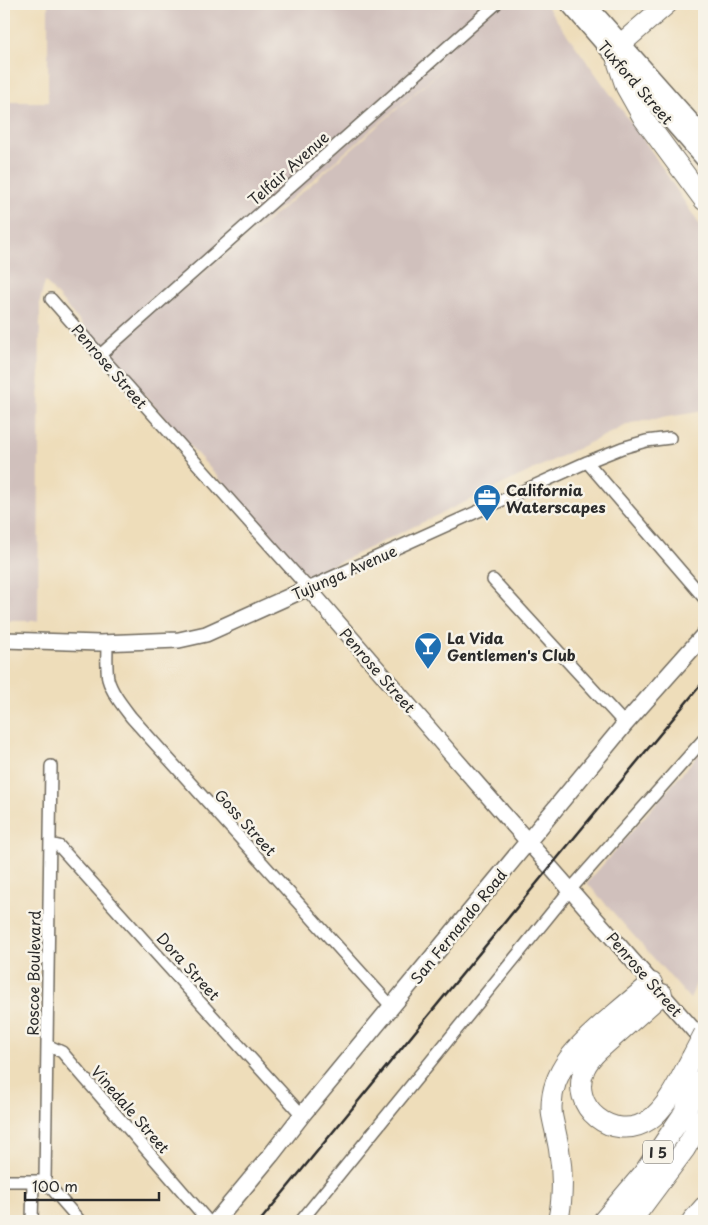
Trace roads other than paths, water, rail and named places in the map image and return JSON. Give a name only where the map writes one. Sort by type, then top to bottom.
[{"type":"highway","points":[[667,4],[619,51],[626,87],[644,119],[704,200]]},
{"type":"highway","points":[[657,988],[591,1058],[585,1069],[582,1079],[583,1098],[592,1113],[606,1124],[622,1128],[633,1127],[650,1119],[668,1099],[704,1034]]},
{"type":"highway","points":[[558,1221],[562,1169],[552,1115],[552,1103],[562,1067],[586,1038],[657,988]]},
{"type":"highway","name":"I 5","points":[[603,1221],[643,1174],[682,1116],[704,1077]]},
{"type":"highway","points":[[622,1221],[688,1132],[704,1104]]},
{"type":"highway","points":[[631,1221],[685,1149],[704,1117]]},
{"type":"highway","name":"I 5","points":[[646,1221],[671,1189],[704,1140]]},
{"type":"highway","points":[[692,1221],[704,1207]]},
{"type":"main road","name":"Tuxford Street","points":[[569,4],[699,131]]},
{"type":"main road","name":"Tuxford Street","points":[[587,4],[661,110],[704,159]]},
{"type":"main road","points":[[661,110],[670,112],[684,127],[699,131]]},
{"type":"main road","name":"San Fernando Road","points":[[216,1221],[625,724],[704,635]]},
{"type":"street","name":"Telfair Avenue","points":[[100,355],[496,4]]},
{"type":"street","name":"Penrose Street","points":[[51,299],[308,588],[704,1042]]},
{"type":"street","name":"Tujunga Avenue","points":[[4,640],[107,643],[179,640],[206,634],[586,462],[646,441],[670,438]]},
{"type":"street","points":[[586,462],[704,598]]},
{"type":"street","points":[[493,580],[625,724]]},
{"type":"street","name":"Goss Street","points":[[107,643],[108,680],[115,695],[131,717],[392,1007]]},
{"type":"street","points":[[301,1221],[570,890],[704,739]]},
{"type":"street","name":"Roscoe Boulevard","points":[[45,1181],[51,766]]},
{"type":"street","name":"Dora Street","points":[[50,844],[59,846],[302,1115]]},
{"type":"street","name":"Vinedale Street","points":[[47,1045],[62,1052],[208,1221]]},
{"type":"street","points":[[4,1181],[45,1181],[80,1221]]},
{"type":"street","points":[[32,1221],[33,1181]]},
{"type":"railway","points":[[260,1221],[704,681]]},
{"type":"place","name":"California Waterscapes","points":[[487,522]]},
{"type":"place","name":"La Vida Gentlemen's Club","points":[[428,670]]}]
